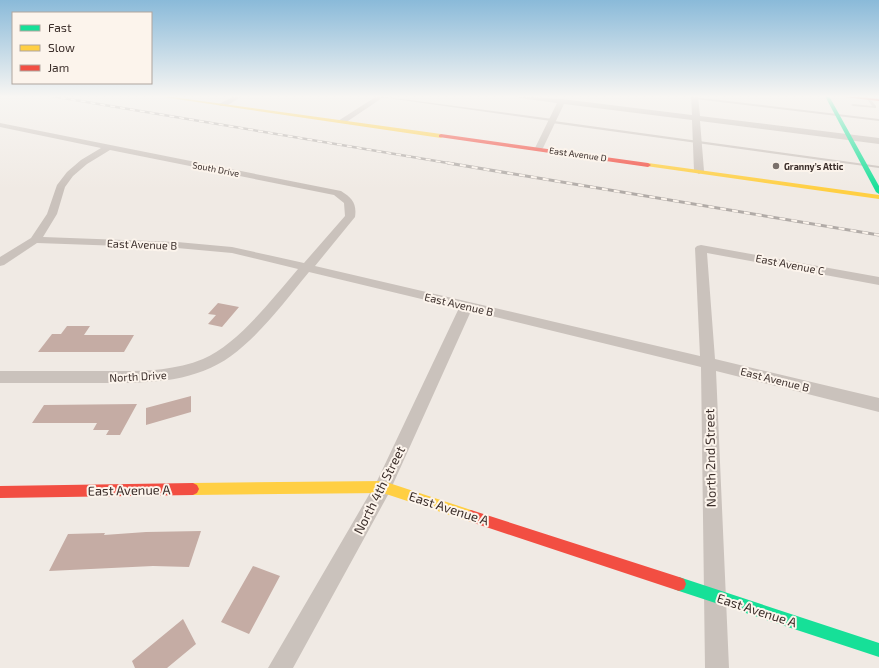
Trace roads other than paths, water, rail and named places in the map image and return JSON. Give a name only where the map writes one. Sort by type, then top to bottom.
[{"type":"main road","name":"East Avenue D","points":[[387,127],[879,197]]},
{"type":"main road","points":[[843,127],[879,192]]},
{"type":"main road","name":"East Avenue A","points":[[0,492],[383,487],[879,650]]},
{"type":"street","name":"South Drive","points":[[9,127],[337,193],[349,201],[351,207],[350,217],[308,268]]},
{"type":"street","points":[[539,148],[549,127]]},
{"type":"street","points":[[696,127],[700,171]]},
{"type":"street","points":[[766,127],[879,141]]},
{"type":"street","points":[[0,133],[12,128]]},
{"type":"street","points":[[0,262],[35,240],[52,214],[60,187],[70,174],[84,162],[107,148]]},
{"type":"street","name":"East Avenue B","points":[[35,240],[177,245],[214,248],[308,268],[879,405]]},
{"type":"street","name":"East Avenue C","points":[[701,248],[879,281]]},
{"type":"street","name":"North 2nd Street","points":[[701,248],[708,363],[717,668]]},
{"type":"street","name":"North Drive","points":[[0,377],[130,377],[168,375],[208,363],[226,352],[257,325],[308,268]]},
{"type":"street","name":"North 4th Street","points":[[280,668],[383,487],[467,306]]},
{"type":"lane","points":[[595,127],[879,167]]},
{"type":"railway","points":[[236,127],[454,164]]},
{"type":"railway","points":[[448,163],[879,235]]},
{"type":"place","name":"Granny’s Attic","points":[[776,166]]}]
